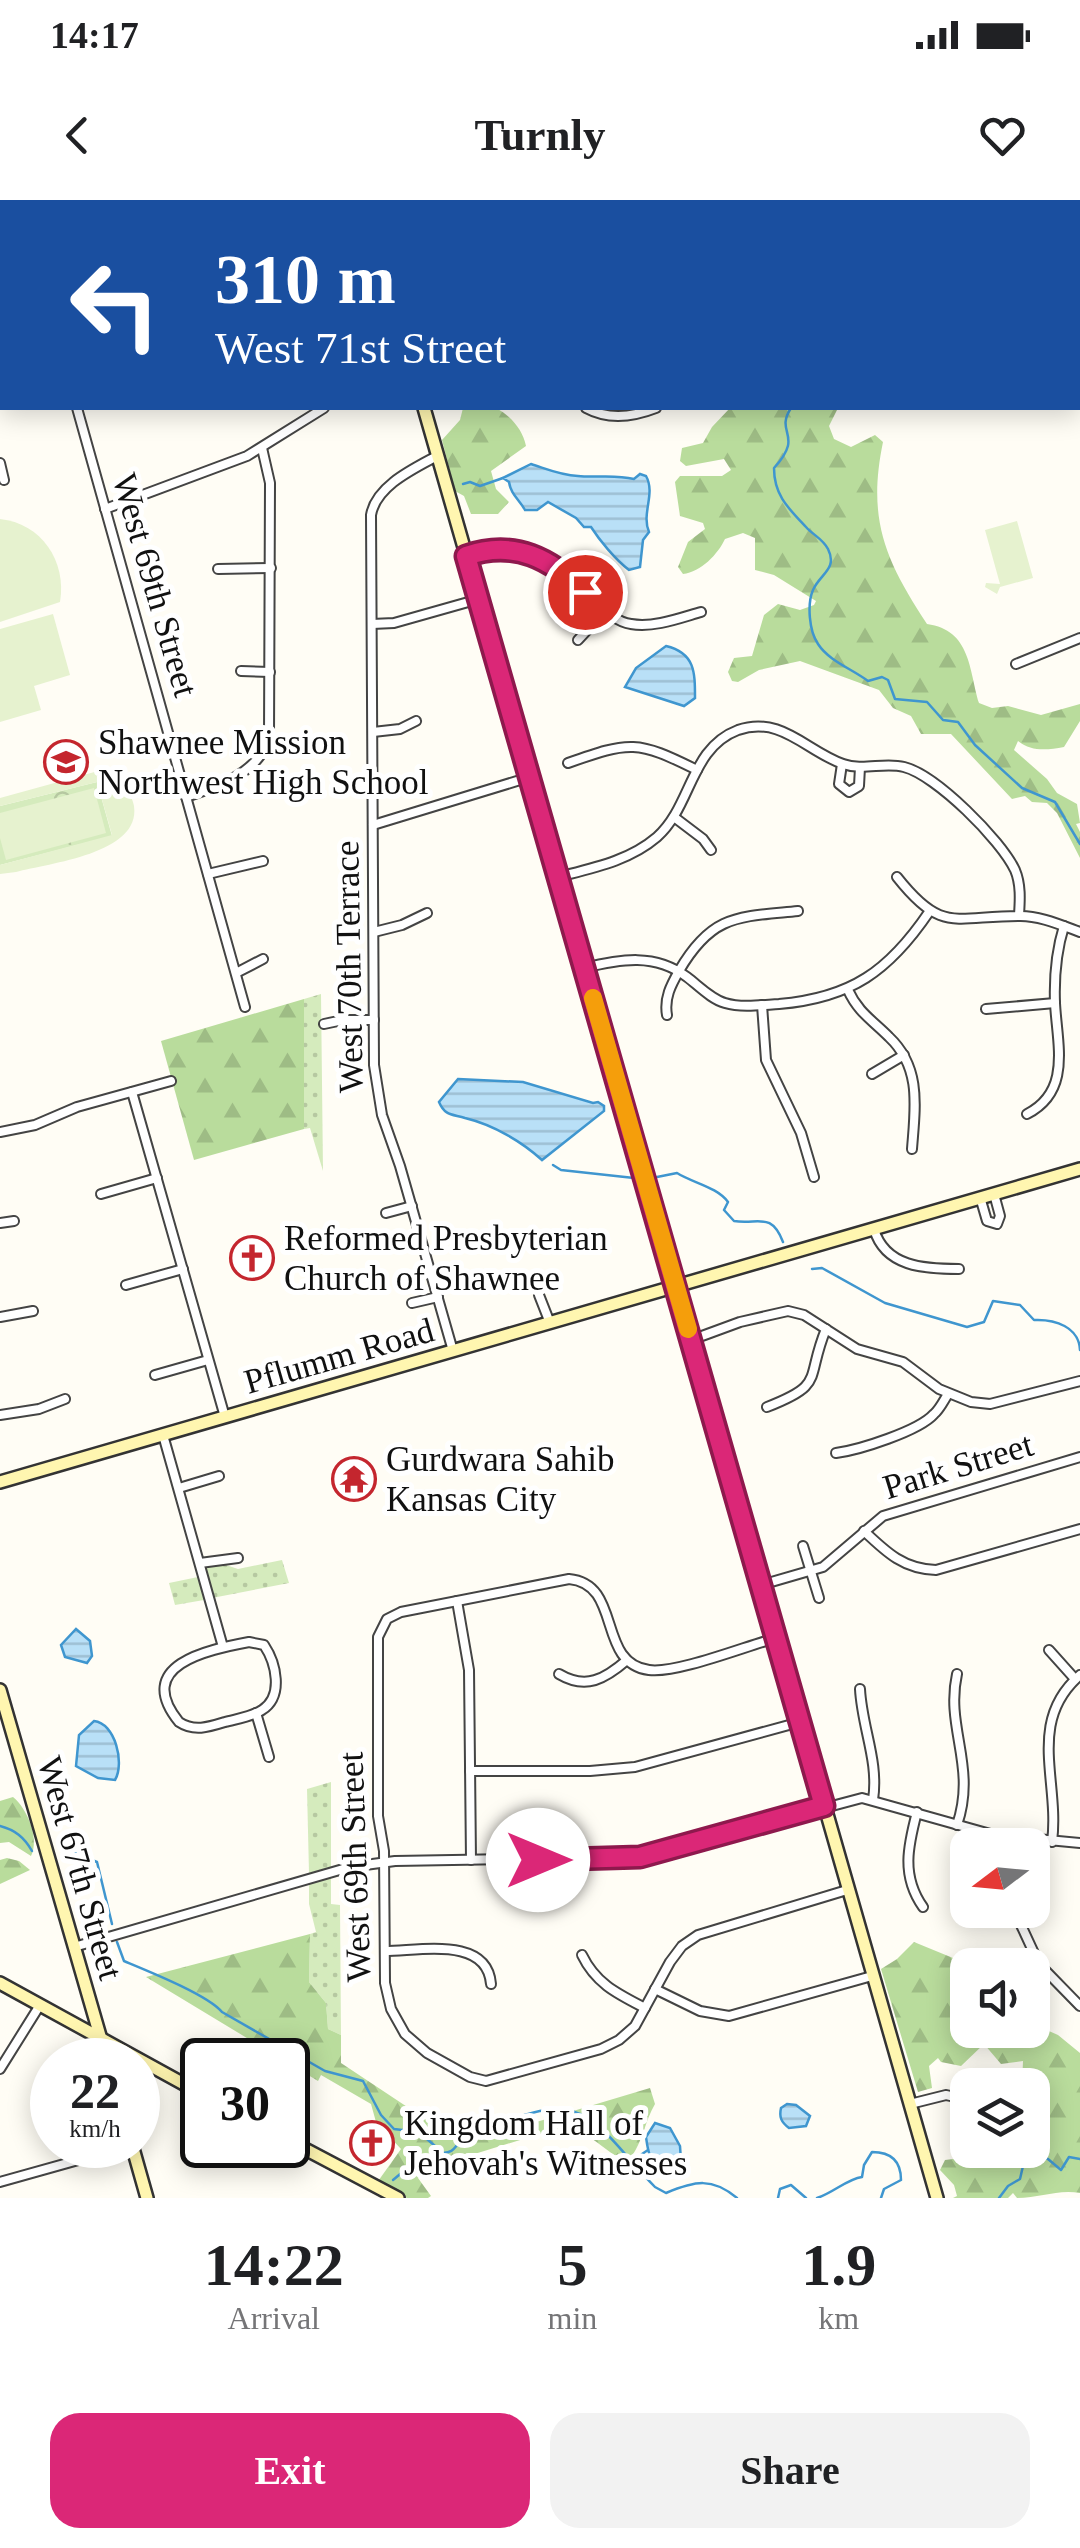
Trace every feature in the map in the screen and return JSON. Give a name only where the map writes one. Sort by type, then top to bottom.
[{"type":"street","name":"West 69th Street","points":[[78,410],[246,1007]]},
{"type":"street","points":[[105,509],[262,448],[321,410]]},
{"type":"street","points":[[425,410],[937,2198]]},
{"type":"street","points":[[591,410],[606,416],[628,416],[649,410]]},
{"type":"street","points":[[186,797],[237,774],[262,756],[269,738],[270,474],[262,448]]},
{"type":"street","name":"West 70th Terrace","points":[[438,456],[382,492],[372,504],[374,1020],[377,1098],[452,1351]]},
{"type":"street","points":[[0,464],[4,480]]},
{"type":"street","points":[[466,556],[496,549],[542,559],[561,569],[605,611],[626,624],[640,625],[701,612]]},
{"type":"street","points":[[218,568],[271,568]]},
{"type":"street","points":[[372,624],[394,622],[479,599]]},
{"type":"street","points":[[578,640],[605,611]]},
{"type":"street","points":[[1016,664],[1080,638]]},
{"type":"street","points":[[241,671],[270,672]]},
{"type":"street","points":[[373,732],[400,729],[416,721]]},
{"type":"street","points":[[558,878],[629,856],[658,836],[674,817],[705,754],[718,741],[739,730],[761,726],[785,731],[842,764],[904,766],[927,779],[977,823],[1014,868],[1020,886],[1019,915]]},
{"type":"street","points":[[568,764],[616,746],[633,745],[662,752],[697,770]]},
{"type":"street","points":[[842,764],[839,784],[849,792],[859,786],[860,767]]},
{"type":"street","points":[[373,825],[530,777]]},
{"type":"street","points":[[674,817],[711,850]]},
{"type":"street","points":[[208,874],[263,861]]},
{"type":"street","points":[[897,877],[929,912],[944,918],[1019,915],[1080,932]]},
{"type":"street","points":[[667,1015],[668,993],[700,939],[721,924],[754,915],[798,911]]},
{"type":"street","points":[[584,968],[635,958],[679,971],[724,1003],[762,1005],[808,1000],[848,990],[875,974],[897,954],[929,912]]},
{"type":"street","points":[[374,932],[402,926],[426,913]]},
{"type":"street","points":[[1027,1114],[1047,1099],[1059,1074],[1056,953],[1064,926]]},
{"type":"street","points":[[236,973],[263,960]]},
{"type":"street","points":[[848,990],[863,1016],[889,1036],[904,1055],[915,1090],[912,1149]]},
{"type":"street","points":[[986,1009],[1055,1003]]},
{"type":"street","points":[[762,1005],[766,1060],[805,1142],[814,1177]]},
{"type":"street","points":[[324,1024],[374,1020]]},
{"type":"street","points":[[872,1074],[904,1055]]},
{"type":"street","points":[[0,1132],[35,1125],[77,1107],[171,1081]]},
{"type":"street","points":[[132,1092],[225,1417]]},
{"type":"street","name":"Pflumm Road","points":[[0,1482],[1080,1169]]},
{"type":"street","points":[[100,1194],[157,1178]]},
{"type":"street","points":[[386,1212],[412,1206]]},
{"type":"street","points":[[0,1223],[14,1221]]},
{"type":"street","points":[[874,1229],[884,1251],[906,1264],[958,1269]]},
{"type":"street","points":[[126,1285],[183,1269]]},
{"type":"street","points":[[540,1295],[550,1323]]},
{"type":"street","points":[[412,1303],[438,1297]]},
{"type":"street","points":[[0,1317],[33,1310]]},
{"type":"street","points":[[691,1340],[740,1322],[788,1311],[804,1315],[857,1349],[902,1362],[948,1394],[971,1402],[990,1404],[1080,1381]]},
{"type":"street","points":[[767,1407],[799,1395],[808,1386],[826,1329]]},
{"type":"street","points":[[154,1375],[208,1360]]},
{"type":"street","points":[[836,1453],[854,1451],[922,1423],[933,1416],[948,1394]]},
{"type":"street","points":[[0,1415],[65,1400]]},
{"type":"street","points":[[164,1436],[223,1648]]},
{"type":"street","name":"Park Street","points":[[761,1585],[811,1571],[836,1559],[876,1521],[896,1512],[1080,1457]]},
{"type":"street","points":[[179,1488],[219,1476]]},
{"type":"street","points":[[864,1531],[899,1562],[936,1570],[1080,1529]]},
{"type":"street","points":[[803,1546],[819,1598]]},
{"type":"street","points":[[200,1563],[238,1558]]},
{"type":"street","points":[[471,1860],[469,1670],[456,1601],[569,1580],[585,1583],[599,1594],[616,1644],[627,1660],[644,1669],[664,1670],[776,1638]]},
{"type":"street","name":"West 69th Street","points":[[456,1601],[401,1612],[380,1628],[378,1816],[384,1862],[387,1996],[405,2034],[427,2053],[470,2076],[497,2080],[601,2049],[630,2031],[646,2008]]},
{"type":"street","points":[[266,1641],[273,1661],[275,1687],[269,1704],[256,1713],[190,1728],[175,1717],[166,1682],[172,1668],[182,1661],[223,1648],[266,1641]]},
{"type":"street","points":[[1049,1650],[1078,1677],[1054,1707],[1047,1737],[1054,1803],[1052,1842],[1080,1843]]},
{"type":"street","points":[[559,1674],[577,1682],[593,1682],[627,1660]]},
{"type":"street","points":[[957,1674],[955,1718],[966,1785],[957,1825]]},
{"type":"street","points":[[860,1689],[876,1771],[873,1800]]},
{"type":"street","name":"West 67th Street","points":[[0,1690],[101,2038]]},
{"type":"street","points":[[256,1713],[269,1757]]},
{"type":"street","points":[[470,1771],[635,1767],[800,1722]]},
{"type":"street","points":[[185,1740],[190,1728]]},
{"type":"street","points":[[74,1947],[334,1871],[384,1862],[640,1857],[862,1798],[967,1828]]},
{"type":"street","points":[[917,1812],[907,1858],[911,1884],[923,1906]]},
{"type":"street","points":[[582,1954],[601,1983],[646,2008],[677,1951],[698,1935],[848,1890]]},
{"type":"street","points":[[1020,1928],[1039,1964],[1080,2006]]},
{"type":"street","points":[[385,1951],[469,1952],[485,1963],[491,1984]]},
{"type":"street","points":[[655,1988],[707,2014],[729,2016],[872,1976]]},
{"type":"street","points":[[0,1983],[101,2038]]},
{"type":"street","points":[[0,2069],[40,2005]]},
{"type":"street","points":[[910,2104],[950,2096]]},
{"type":"street","points":[[310,2152],[398,2198]]},
{"type":"street","points":[[0,2182],[50,2168]]},
{"type":"street","points":[[139,2168],[147,2198]]},
{"type":"green space","points":[[462,410],[499,410],[516,424],[524,440],[526,446],[491,471],[496,489],[509,502],[498,514],[471,514],[464,496],[455,491],[442,440],[460,420]]},
{"type":"green space","points":[[728,410],[837,410],[829,426],[834,439],[851,447],[875,435],[883,442],[877,494],[890,559],[927,624],[952,634],[960,643],[979,703],[1041,715],[1080,704],[1080,721],[1064,747],[1034,749],[1018,741],[1014,750],[1057,793],[1077,804],[1080,858],[1057,813],[1047,803],[1032,802],[1025,796],[1012,799],[951,734],[921,734],[911,716],[893,708],[879,690],[800,661],[732,681],[728,672],[734,658],[752,656],[764,615],[778,604],[800,610],[816,601],[774,575],[755,570],[755,538],[743,533],[725,539],[696,570],[683,574],[678,567],[688,542],[705,529],[703,523],[680,516],[675,482],[680,476],[722,476],[731,470],[724,459],[686,466],[680,461],[682,448],[703,443]]},
{"type":"green space","points":[[0,519],[15,522],[39,536],[55,559],[61,587],[60,602],[0,622]]},
{"type":"green space","points":[[1017,521],[1033,578],[1000,587],[997,594],[985,587],[986,583],[1000,584],[985,530]]},
{"type":"green space","points":[[53,614],[70,675],[34,686],[41,710],[0,722],[0,629]]},
{"type":"green space","points":[[109,768],[134,806],[132,822],[123,835],[90,854],[0,874],[0,865],[112,835],[97,782],[0,806],[0,798]]},
{"type":"green space","points":[[97,782],[112,836],[0,865],[0,806]]},
{"type":"green space","points":[[94,788],[106,833],[6,860],[0,838],[0,813]]},
{"type":"green space","points":[[321,994],[323,1171],[310,1128],[304,1129],[304,999]]},
{"type":"green space","points":[[304,999],[304,1129],[194,1160],[161,1041]]},
{"type":"green space","points":[[282,1560],[289,1583],[212,1598],[206,1566],[220,1563],[238,1569]]},
{"type":"green space","points":[[198,1577],[204,1600],[175,1605],[169,1583]]},
{"type":"green space","points":[[331,1782],[331,1867],[309,1873],[307,1789]]},
{"type":"green space","points":[[13,1797],[31,1824],[31,1856],[9,1842],[0,1843],[0,1801]]},
{"type":"green space","points":[[7,1858],[30,1870],[0,1884],[0,1860]]},
{"type":"green space","points":[[331,1875],[331,1904],[340,1905],[341,2035],[328,2029],[326,2003],[309,1982],[310,1934],[316,1932],[309,1904],[309,1882]]},
{"type":"green space","points":[[310,1934],[309,1982],[326,2003],[328,2029],[341,2035],[341,2063],[463,2144],[650,2088],[655,2104],[632,2156],[614,2155],[572,2124],[439,2165],[418,2178],[431,2196],[407,2198],[376,2184],[401,2149],[376,2122],[371,2104],[321,2075],[318,2081],[310,2076],[310,2038],[247,2038],[146,1977]]},
{"type":"green space","points":[[914,1942],[950,1957],[950,2048],[980,2048],[961,2066],[938,2058],[929,2066],[932,2088],[918,2092],[881,1969]]},
{"type":"green space","points":[[1050,2031],[1080,2053],[1080,2193],[953,2198],[957,2196],[954,2185],[940,2170],[945,2160],[950,2159],[950,2168],[1050,2168],[1050,2068],[1023,2068],[1023,2061],[1001,2064],[987,2048],[1050,2048]]},
{"type":"water","points":[[531,464],[571,475],[634,479],[640,474],[646,476],[650,490],[649,532],[643,540],[640,567],[629,570],[591,527],[584,527],[548,502],[537,510],[525,510],[503,478]]},
{"type":"water","points":[[666,646],[683,653],[691,665],[695,698],[684,706],[625,687],[636,668]]},
{"type":"water","points":[[458,1079],[523,1082],[598,1102],[604,1111],[542,1160],[497,1130],[444,1110],[439,1102]]},
{"type":"water","points":[[76,1629],[90,1641],[92,1656],[87,1663],[65,1657],[61,1645]]},
{"type":"water","points":[[94,1721],[113,1736],[119,1764],[115,1780],[98,1778],[76,1766],[79,1735]]},
{"type":"water","points":[[787,2104],[796,2105],[810,2116],[806,2126],[789,2128],[784,2124],[780,2111]]},
{"type":"water","points":[[655,2123],[670,2128],[680,2146],[681,2161],[668,2171],[657,2167],[649,2154],[646,2137]]},
{"type":"waterway","points":[[790,410],[786,424],[789,441],[774,468],[776,486],[793,514],[823,542],[831,556],[810,603],[811,625],[818,644],[834,660],[868,681],[882,677],[888,680],[895,699],[927,702],[943,720],[958,722],[975,745],[1022,788],[1055,802],[1080,844]]},
{"type":"waterway","points":[[463,484],[480,486],[503,478]]},
{"type":"waterway","points":[[553,1165],[561,1170],[634,1178]]},
{"type":"waterway","points":[[657,1177],[677,1173],[711,1189],[728,1202],[724,1210],[734,1221],[769,1223],[783,1242]]},
{"type":"waterway","points":[[812,1269],[822,1268],[885,1303],[967,1327],[984,1322],[993,1301],[1020,1305],[1034,1320],[1058,1323],[1071,1330],[1080,1350]]},
{"type":"waterway","points":[[0,1826],[19,1835],[32,1851]]},
{"type":"waterway","points":[[62,1848],[97,1862],[112,1924]]},
{"type":"waterway","points":[[117,1942],[124,1961],[191,1991],[325,2071],[363,2081],[381,2115],[394,2129],[419,2132],[443,2153],[452,2151],[468,2137],[522,2116],[568,2110],[601,2128],[655,2187],[666,2193],[703,2183],[737,2198]]},
{"type":"waterway","points":[[633,2160],[648,2150]]},
{"type":"waterway","points":[[817,2198],[862,2177],[872,2152],[894,2159],[901,2173],[901,2180],[884,2189],[881,2198]]},
{"type":"waterway","points":[[393,2180],[411,2165],[432,2161],[443,2153]]},
{"type":"waterway","points":[[999,2198],[1020,2179],[1026,2153],[1048,2159],[1061,2170],[1069,2157],[1080,2159]]},
{"type":"waterway","points":[[778,2198],[780,2189],[791,2185],[806,2198]]},
{"type":"slow traffic","points":[[593,998],[688,1329]]},
{"type":"place","name":"Shawnee Mission Northwest High School","points":[[66,762]]},
{"type":"place","name":"Reformed Presbyterian Church of Shawnee","points":[[252,1258]]},
{"type":"place","name":"Gurdwara Sahib Kansas City","points":[[354,1479]]},
{"type":"place","name":"Kingdom Hall of Jehovah's Witnesses","points":[[372,2143]]},
{"type":"route","points":[[538,1860],[640,1857],[824,1806],[466,556],[505,549],[535,557],[554,564],[585,592]]}]
